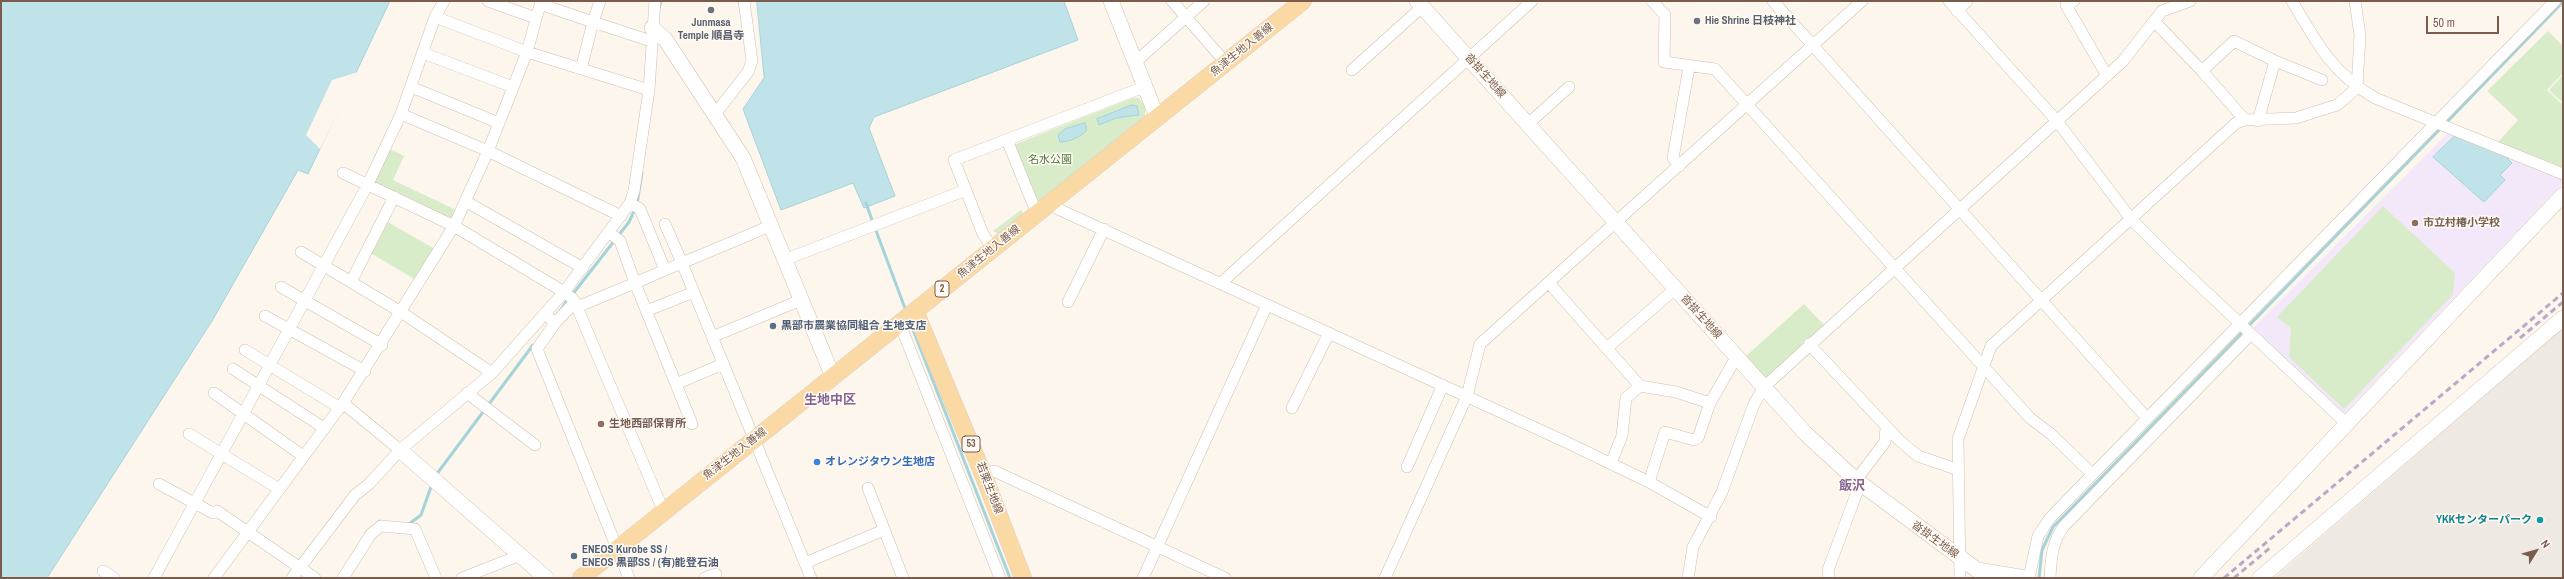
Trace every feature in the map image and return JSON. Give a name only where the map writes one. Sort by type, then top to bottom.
[{"type":"main road","name":"魚津生地入善線","points":[[581,578],[663,510],[900,324],[1050,202],[1226,63],[1296,3]]},
{"type":"main road","name":"若栗生地線","points":[[915,311],[983,474],[1023,578]]},
{"type":"street","points":[[154,578],[245,414],[258,386],[325,267],[368,184],[401,114],[435,17],[444,1]]},
{"type":"street","points":[[488,1],[536,18]]},
{"type":"street","points":[[580,69],[600,1]]},
{"type":"street","points":[[292,578],[355,494],[369,484],[400,450],[492,372],[545,314],[583,268],[630,203],[634,191],[648,90],[655,1]]},
{"type":"street","points":[[715,114],[748,72],[752,61],[744,1]]},
{"type":"street","points":[[1111,1],[1157,117]]},
{"type":"street","points":[[1172,1],[1226,63]]},
{"type":"street","points":[[1134,61],[1140,58],[1204,1]]},
{"type":"street","points":[[1221,283],[1532,1]]},
{"type":"street","points":[[1652,1],[1665,15],[1664,62],[1689,67],[1715,69],[1984,369],[2030,418],[2051,434],[2092,474]]},
{"type":"street","points":[[1773,1],[1960,208],[2146,418]]},
{"type":"street","points":[[1385,578],[1467,396],[1480,344],[1616,224],[1862,1]]},
{"type":"street","points":[[1949,1],[2057,121],[2131,218],[2239,323],[2347,424]]},
{"type":"street","points":[[1957,11],[1967,1]]},
{"type":"street","points":[[2074,1],[2066,5],[2106,76]]},
{"type":"street","points":[[2292,1],[2324,54],[2341,75],[2357,88],[2375,98],[2563,174]]},
{"type":"street","points":[[1960,578],[1960,470],[1958,439],[1991,346],[2236,124],[2245,120],[2258,121],[2296,118],[2337,105],[2357,88],[2360,35],[2355,1]]},
{"type":"street","points":[[2029,578],[2038,536],[2050,518],[2146,418],[2555,1]]},
{"type":"street","points":[[1688,578],[1693,547],[1711,517],[1722,492],[1754,404],[1764,386],[2124,61],[2162,11],[2186,2]]},
{"type":"street","points":[[214,578],[342,405],[382,345],[454,226],[488,151],[527,52],[541,3],[593,22],[664,39],[743,158],[833,377]]},
{"type":"street","points":[[1352,70],[1420,4]]},
{"type":"street","name":"沓掛生地線","points":[[1420,4],[1806,434],[1858,482],[1977,570],[2026,578]]},
{"type":"street","points":[[435,17],[527,52],[648,90]]},
{"type":"street","points":[[2154,21],[2202,71],[2245,120]]},
{"type":"street","points":[[2202,71],[2234,41],[2275,61],[2322,80]]},
{"type":"street","points":[[422,53],[513,87]]},
{"type":"street","points":[[2258,121],[2275,61]]},
{"type":"street","points":[[1679,166],[1673,158],[1689,67]]},
{"type":"street","points":[[411,87],[499,123]]},
{"type":"street","points":[[993,249],[982,234],[954,160],[1144,87]]},
{"type":"street","points":[[1528,124],[1569,87]]},
{"type":"street","points":[[401,114],[488,151],[621,216]]},
{"type":"street","points":[[1008,140],[1036,214]]},
{"type":"street","points":[[343,174],[368,184],[454,226],[564,292],[576,304],[663,510]]},
{"type":"street","points":[[784,260],[966,190]]},
{"type":"street","points":[[2201,578],[2563,195]]},
{"type":"street","points":[[351,282],[394,197]]},
{"type":"street","points":[[465,201],[583,268]]},
{"type":"street","points":[[1050,202],[1058,208],[1611,463],[1649,482],[1711,517]]},
{"type":"street","points":[[630,203],[640,209],[665,270]]},
{"type":"street","points":[[666,224],[811,578]]},
{"type":"street","points":[[629,578],[537,349],[555,323],[576,304],[635,283],[770,226]]},
{"type":"street","points":[[1068,302],[1104,229]]},
{"type":"street","points":[[610,232],[620,241],[646,311],[692,424]]},
{"type":"street","points":[[301,252],[401,312],[492,372]]},
{"type":"street","points":[[1549,283],[1640,386],[1676,392],[1710,403]]},
{"type":"street","points":[[281,286],[382,345]]},
{"type":"street","points":[[1607,348],[1675,289]]},
{"type":"street","points":[[646,311],[694,292]]},
{"type":"street","points":[[712,337],[801,300]]},
{"type":"street","points":[[1143,578],[1267,305]]},
{"type":"street","points":[[545,314],[555,323]]},
{"type":"street","points":[[265,316],[365,370]]},
{"type":"street","points":[[2260,578],[2563,318]]},
{"type":"street","points":[[900,324],[1000,578]]},
{"type":"street","points":[[1292,408],[1328,333]]},
{"type":"street","points":[[2050,578],[2052,553],[2056,537],[2064,526],[2251,334]]},
{"type":"street","points":[[1809,344],[1886,426],[1918,456],[1960,470]]},
{"type":"street","points":[[245,350],[342,405],[400,450],[546,578]]},
{"type":"street","points":[[1649,482],[1666,432],[1694,440],[1698,438],[1710,403],[1737,356]]},
{"type":"street","points":[[676,384],[723,364]]},
{"type":"street","points":[[233,369],[324,428]]},
{"type":"street","points":[[1407,467],[1443,386]]},
{"type":"street","points":[[1611,463],[1622,436],[1626,398],[1640,386]]},
{"type":"street","points":[[214,393],[303,456]]},
{"type":"street","points":[[467,393],[535,445]]},
{"type":"street","points":[[1829,578],[1828,570],[1858,482],[1885,442],[1886,426]]},
{"type":"street","points":[[189,434],[279,489]]},
{"type":"street","points":[[983,474],[994,472],[1225,578]]},
{"type":"street","points":[[159,484],[195,505],[213,513],[217,511],[249,531],[315,578]]},
{"type":"street","points":[[868,488],[903,578]]},
{"type":"street","points":[[343,578],[372,534],[381,526],[415,529],[436,578]]},
{"type":"street","points":[[805,563],[884,530]]},
{"type":"street","points":[[462,578],[513,558],[517,552]]},
{"type":"street","points":[[103,572],[114,578]]},
{"type":"street","points":[[705,578],[716,574]]},
{"type":"shaded area","points":[[2448,133],[2563,180],[2563,183],[2344,414],[2253,328]]},
{"type":"shaded area","points":[[2563,328],[2563,578],[2274,578]]},
{"type":"green space","points":[[2548,31],[2563,46],[2563,73],[2547,90],[2563,105],[2563,168],[2498,142],[2518,120],[2487,91]]},
{"type":"green space","points":[[2563,75],[2563,103],[2549,90]]},
{"type":"green space","name":"名水公園","points":[[1133,98],[1139,98],[1145,106],[1145,120],[1038,206],[1013,145]]},
{"type":"green space","points":[[388,148],[404,156],[393,180],[456,210],[451,221],[371,183]]},
{"type":"green space","points":[[2383,206],[2455,273],[2453,294],[2344,409],[2289,357],[2291,328],[2277,317]]},
{"type":"green space","points":[[1021,210],[1025,216],[1000,235],[993,231]]},
{"type":"green space","points":[[386,221],[435,249],[416,280],[369,252]]},
{"type":"green space","points":[[1804,304],[1824,325],[1765,380],[1745,357]]},
{"type":"water","points":[[1,1],[390,1],[308,174],[298,170],[212,321],[47,578],[1,578]]},
{"type":"water","points":[[757,1],[1064,1],[1078,40],[874,117],[869,128],[895,196],[864,208],[853,183],[781,210],[743,109],[764,78]]},
{"type":"water","points":[[1132,105],[1137,106],[1139,115],[1116,118],[1099,125],[1097,119]]},
{"type":"water","points":[[1085,123],[1087,130],[1082,135],[1071,140],[1060,142],[1058,135],[1065,129]]},
{"type":"water","points":[[2455,136],[2505,156],[2512,163],[2500,175],[2505,180],[2484,202],[2433,157]]},
{"type":"pier","points":[[358,72],[320,149],[306,135],[332,80]]},
{"type":"waterway","points":[[659,8],[661,1]]},
{"type":"waterway","points":[[2445,124],[2563,2]]},
{"type":"waterway","points":[[2039,578],[2042,550],[2053,527],[2441,128]]},
{"type":"waterway","points":[[637,204],[642,172]]},
{"type":"waterway","points":[[866,203],[873,223]]},
{"type":"waterway","points":[[572,295],[629,222],[635,209]]},
{"type":"waterway","points":[[875,228],[906,311]]},
{"type":"waterway","points":[[560,311],[568,299]]},
{"type":"waterway","points":[[910,322],[1010,578]]},
{"type":"waterway","points":[[436,475],[533,345]]},
{"type":"waterway","points":[[409,524],[421,515],[432,484]]},
{"type":"waterway","points":[[366,533],[380,521]]},
{"type":"railway","points":[[2224,578],[2563,293]]},
{"type":"railway","points":[[2520,338],[2563,302]]},
{"type":"railway","points":[[2234,578],[2271,547]]},
{"type":"place","name":"Junmasa Temple 順昌寺","points":[[711,10]]},
{"type":"place","name":"Hie Shrine 日枝神社","points":[[1697,21]]},
{"type":"place","name":"市立村椿小学校","points":[[2415,223]]},
{"type":"place","name":"黒部市農業協同組合 生地支店","points":[[773,326]]},
{"type":"place","name":"生地西部保育所","points":[[601,424]]},
{"type":"place","name":"オレンジタウン生地店","points":[[817,462]]},
{"type":"place","name":"YKKセンターパーク","points":[[2540,520]]},
{"type":"place","name":"ENEOS Kurobe SS / ENEOS 黒部SS / (有)能登石油","points":[[574,556]]},
{"type":"district","name":"生地中区","points":[[830,401]]},
{"type":"district","name":"飯沢","points":[[1852,487]]}]
